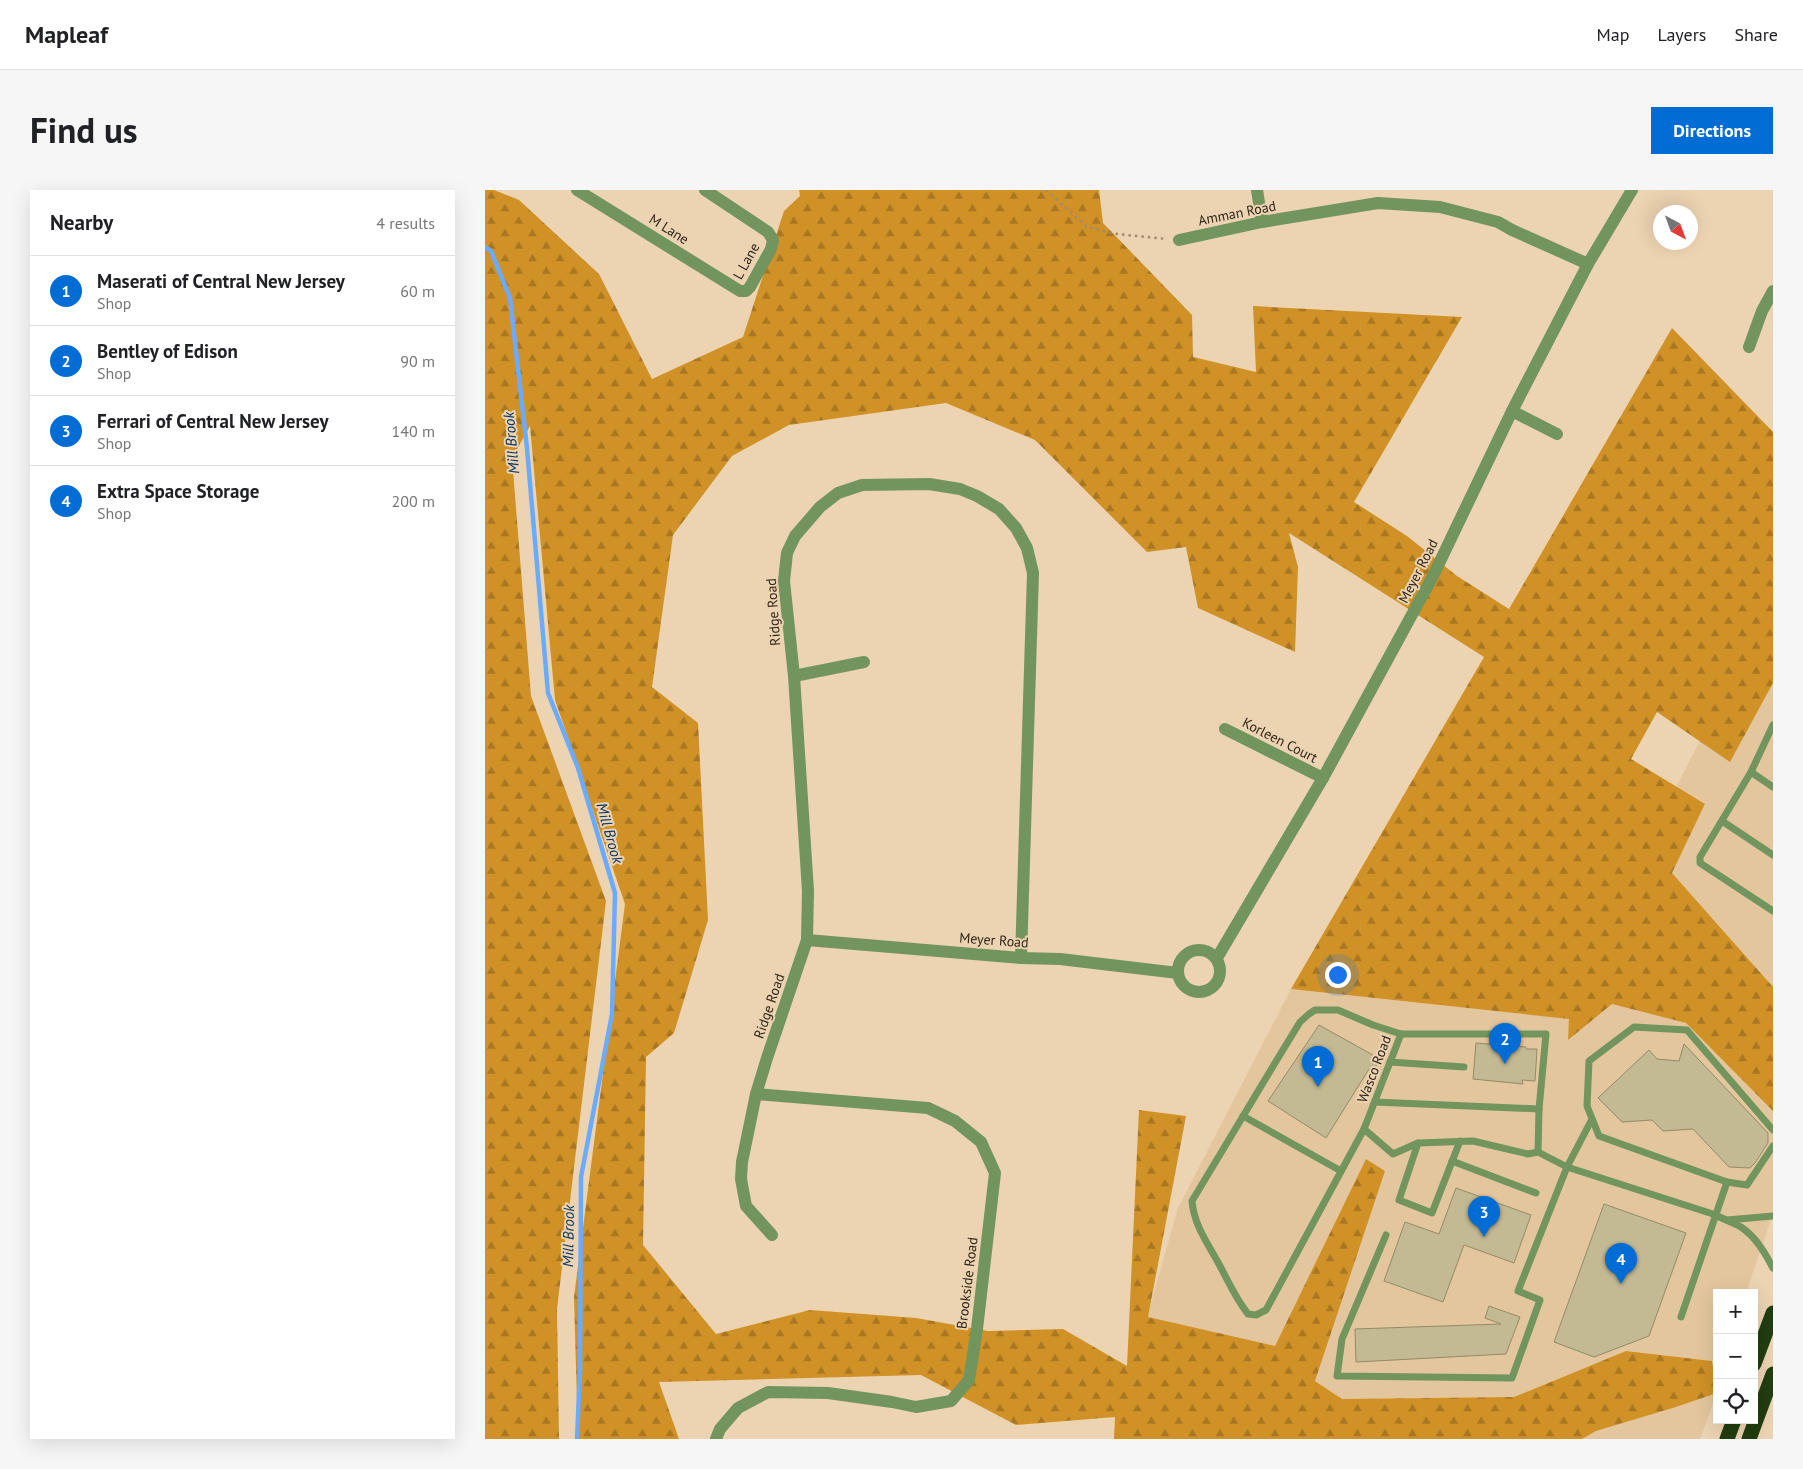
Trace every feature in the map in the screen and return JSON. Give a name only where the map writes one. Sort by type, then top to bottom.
[{"type":"highway","points":[[1758,1353],[1773,1313]]},
{"type":"highway","points":[[1749,1439],[1773,1374]]},
{"type":"highway","points":[[1727,1439],[1733,1424]]},
{"type":"street","name":"L Lane","points":[[705,190],[768,232],[773,240],[771,248],[751,287],[746,291]]},
{"type":"street","points":[[1257,190],[1262,222]]},
{"type":"street","name":"Meyer Road","points":[[1217,958],[1323,778],[1433,576],[1512,411],[1588,264],[1632,190]]},
{"type":"street","name":"M Lane","points":[[582,191],[740,291],[746,291]]},
{"type":"street","name":"Amman Road","points":[[1179,240],[1262,222],[1378,203],[1440,207],[1498,222],[1588,264]]},
{"type":"street","points":[[1749,347],[1762,311],[1773,291]]},
{"type":"street","points":[[1512,411],[1557,434]]},
{"type":"street","name":"Ridge Road","points":[[772,1235],[747,1206],[741,1180],[742,1162],[756,1094],[807,940],[808,891],[794,676],[784,581],[787,553],[795,536],[820,507],[838,493],[862,485],[929,484],[960,489],[977,496],[999,509],[1016,528],[1027,548],[1033,573],[1021,958]]},
{"type":"street","points":[[794,676],[864,662]]},
{"type":"street","name":"Korleen Court","points":[[1225,729],[1323,778]]},
{"type":"street","name":"Meyer Road","points":[[807,940],[1021,958],[1060,959],[1178,973]]},
{"type":"street","points":[[1205,950],[1217,958],[1220,965],[1219,979],[1210,990],[1196,993],[1183,986],[1178,973],[1181,960],[1192,951],[1205,950]]},
{"type":"street","name":"Brookside Road","points":[[716,1439],[720,1428],[738,1408],[768,1392],[828,1392],[916,1407],[951,1401],[969,1380],[977,1329],[995,1173],[981,1142],[955,1121],[928,1108],[756,1094]]},
{"type":"lane","points":[[1773,724],[1751,772],[1700,857],[1700,863],[1773,911]]},
{"type":"lane","points":[[1751,772],[1773,787]]},
{"type":"lane","points":[[1722,821],[1773,854]]},
{"type":"lane","points":[[1341,1171],[1243,1116],[1300,1022],[1315,1010],[1338,1010],[1373,1025],[1401,1034]]},
{"type":"lane","points":[[1773,1130],[1687,1030],[1634,1027],[1589,1061],[1587,1106],[1599,1136],[1727,1182],[1747,1185],[1773,1146]]},
{"type":"lane","name":"Wasco Road","points":[[1243,1116],[1192,1202],[1197,1225],[1221,1268],[1228,1285],[1248,1314],[1256,1315],[1266,1310],[1364,1130],[1401,1034],[1547,1034],[1539,1109],[1538,1152]]},
{"type":"lane","points":[[1390,1062],[1463,1067]]},
{"type":"lane","points":[[1375,1102],[1539,1109]]},
{"type":"lane","points":[[1386,1235],[1343,1339],[1337,1376],[1512,1378],[1541,1300],[1518,1291],[1567,1167],[1592,1119]]},
{"type":"lane","points":[[1364,1130],[1393,1154],[1418,1143],[1460,1141],[1473,1141],[1528,1154],[1538,1152],[1567,1167],[1716,1215],[1741,1228],[1760,1245],[1773,1268]]},
{"type":"lane","points":[[1418,1143],[1399,1200],[1432,1213],[1460,1141]]},
{"type":"lane","points":[[1452,1161],[1536,1192]]},
{"type":"lane","points":[[1681,1317],[1727,1182]]},
{"type":"lane","points":[[1724,1220],[1773,1216]]},
{"type":"path","points":[[1046,190],[1073,216],[1087,226],[1117,234],[1179,240]]},
{"type":"shaded area","points":[[1773,683],[1773,987],[1672,873],[1705,805],[1676,787],[1700,741],[1730,761]]},
{"type":"shaded area","points":[[1291,989],[1570,1019],[1568,1039],[1612,1004],[1686,1023],[1773,1111],[1773,1213],[1747,1289],[1713,1289],[1713,1360],[1626,1351],[1514,1397],[1342,1399],[1315,1381],[1385,1171],[1366,1159],[1275,1346],[1147,1317],[1178,1208]]},
{"type":"shaded area","points":[[1713,1394],[1713,1404],[1700,1439],[1582,1439],[1596,1431]]},
{"type":"green space","points":[[485,190],[494,190],[519,200],[599,274],[652,379],[743,337],[784,211],[800,196],[799,190],[1099,190],[1103,223],[1192,315],[1193,357],[1256,372],[1253,306],[1462,317],[1354,502],[1407,536],[1457,576],[1509,609],[1672,328],[1773,432],[1773,683],[1730,762],[1657,712],[1631,759],[1705,804],[1672,873],[1773,987],[1773,1111],[1686,1023],[1612,1004],[1568,1040],[1569,1019],[1291,989],[1484,657],[1289,533],[1298,567],[1295,652],[1198,608],[1186,547],[1147,552],[1035,440],[946,403],[789,425],[732,456],[673,535],[652,687],[698,723],[708,920],[674,1033],[646,1057],[643,1245],[716,1334],[810,1310],[916,1318],[988,1331],[1063,1329],[1127,1366],[1139,1110],[1186,1116],[1148,1317],[1275,1346],[1366,1159],[1385,1171],[1315,1381],[1342,1399],[1514,1397],[1626,1351],[1712,1361],[1713,1394],[1596,1431],[1582,1439],[1114,1439],[1115,1417],[1016,1425],[921,1375],[659,1382],[679,1439],[578,1439],[574,1297],[625,904],[555,700],[530,426],[512,458],[531,696],[606,901],[557,1309],[559,1439],[485,1439]]},
{"type":"building","points":[[1319,1025],[1380,1059],[1372,1073],[1369,1069],[1326,1138],[1268,1101]]},
{"type":"building","points":[[1476,1043],[1537,1049],[1535,1081],[1522,1080],[1523,1084],[1473,1079]]},
{"type":"building","points":[[1684,1044],[1768,1133],[1768,1143],[1750,1168],[1729,1167],[1693,1129],[1663,1131],[1652,1120],[1622,1122],[1598,1098],[1649,1050],[1657,1059],[1679,1061]]},
{"type":"building","points":[[1456,1188],[1531,1215],[1514,1263],[1464,1245],[1443,1302],[1384,1281],[1405,1222],[1439,1234]]},
{"type":"building","points":[[1604,1204],[1686,1233],[1649,1336],[1594,1357],[1554,1342]]},
{"type":"building","points":[[1489,1306],[1520,1317],[1506,1354],[1356,1362],[1355,1329],[1501,1324],[1485,1318]]},
{"type":"waterway","name":"Mill Brook","points":[[485,247],[491,251],[510,298],[527,448],[548,693],[578,768],[615,893],[612,1014],[581,1177],[580,1371],[577,1439]]},
{"type":"place","name":"Bentley of Edison","points":[[1505,1064]]},
{"type":"place","name":"Maserati of Central New Jersey","points":[[1318,1087]]},
{"type":"place","name":"Ferrari of Central New Jersey","points":[[1484,1237]]},
{"type":"place","name":"Extra Space Storage","points":[[1621,1284]]}]
